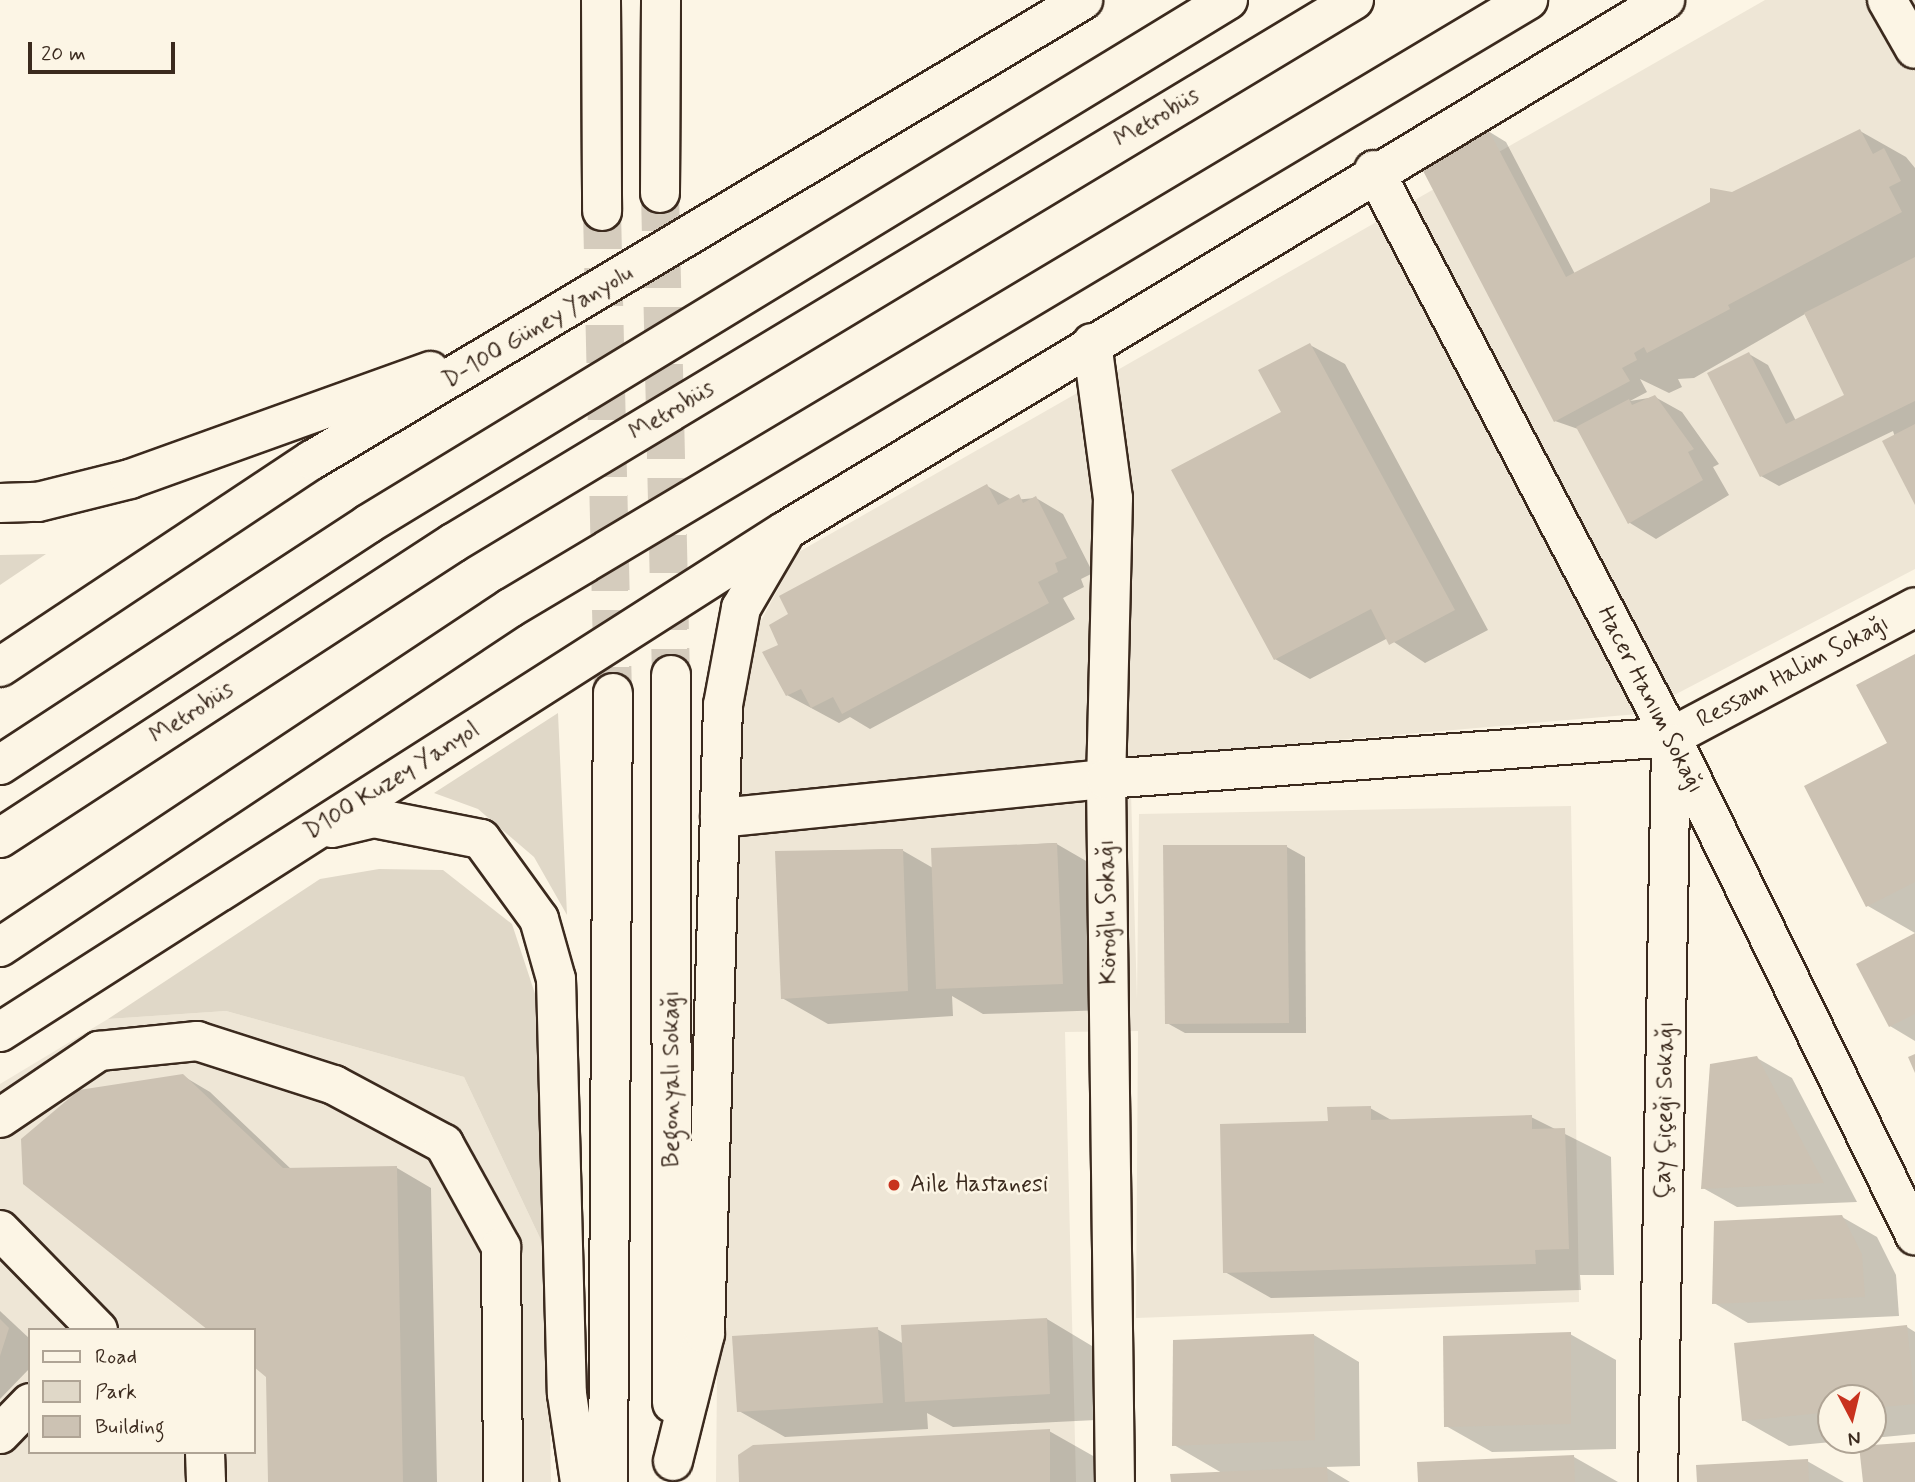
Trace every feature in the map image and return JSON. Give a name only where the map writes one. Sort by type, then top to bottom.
[{"type":"main road","points":[[601,0],[602,211]]},
{"type":"main road","points":[[660,193],[661,0]]},
{"type":"main road","name":"D-100 Güney Yanyolu","points":[[0,667],[312,460],[521,339],[1083,0]]},
{"type":"main road","points":[[0,765],[368,524],[1228,0]]},
{"type":"main road","name":"Metrobüs","points":[[0,838],[453,543],[1354,0]]},
{"type":"main road","points":[[0,947],[510,608],[1528,0]]},
{"type":"main road","name":"D100 Kuzey Yanyol","points":[[0,1032],[785,531],[1374,170],[1665,0]]},
{"type":"main road","points":[[1887,0],[1915,50]]},
{"type":"main road","name":"Hacer Hanım Sokağı","points":[[1374,170],[1671,737],[1915,1235]]},
{"type":"main road","points":[[0,503],[38,502],[130,478],[521,339]]},
{"type":"main road","name":"Köroğlu Sokağı","points":[[1092,343],[1112,498],[1106,779],[1115,1482]]},
{"type":"main road","points":[[673,1472],[705,1334],[723,705],[741,608],[785,531]]},
{"type":"main road","name":"Ressam Halim Sokağı","points":[[1671,737],[1915,607]]},
{"type":"main road","name":"Begonyalı Sokağı","points":[[671,675],[673,1472]]},
{"type":"main road","points":[[608,1482],[613,693]]},
{"type":"main road","points":[[720,818],[1106,779],[1671,737]]},
{"type":"main road","name":"Çay Çiçeği Sokağı","points":[[1658,1482],[1671,737]]},
{"type":"main road","points":[[310,834],[374,818],[481,839],[539,919],[556,979],[567,1394],[580,1482]]},
{"type":"main road","points":[[0,1118],[99,1051],[197,1041],[334,1085],[444,1144],[502,1247],[503,1482]]},
{"type":"main road","points":[[0,1230],[96,1328]]},
{"type":"main road","points":[[0,1434],[28,1405]]},
{"type":"main road","points":[[205,1454],[206,1482]]},
{"type":"shaded area","points":[[1765,0],[1915,0],[1915,569],[1638,714],[1130,758],[1137,999],[1139,814],[1571,806],[1579,1302],[1136,1318],[1138,1031],[1065,1032],[1076,1482],[716,1482],[720,1055],[743,655],[797,553]]},
{"type":"shaded area","points":[[226,1011],[464,1077],[548,1255],[551,1482],[0,1482],[0,1084],[108,1019]]},
{"type":"green space","points":[[46,554],[0,585],[0,555]]},
{"type":"green space","points":[[558,713],[567,915],[534,857],[478,809],[434,793]]},
{"type":"green space","points":[[379,869],[443,870],[512,924],[541,1012],[548,1255],[464,1077],[226,1011],[108,1019],[320,879]]},
{"type":"building","points":[[1488,129],[1566,277],[1710,202],[1710,188],[1732,192],[1860,129],[1873,154],[1884,148],[1901,181],[1889,187],[1902,212],[1728,305],[1730,309],[1647,353],[1644,347],[1634,353],[1637,360],[1622,368],[1630,381],[1554,422],[1420,165]]},
{"type":"building","points":[[1915,257],[1915,401],[1760,477],[1707,373],[1749,352],[1786,424],[1844,395],[1804,313]]},
{"type":"building","points":[[1310,343],[1455,610],[1389,645],[1371,609],[1274,660],[1171,470],[1281,412],[1258,370]]},
{"type":"building","points":[[1655,395],[1694,449],[1688,452],[1703,480],[1628,524],[1576,427],[1629,399],[1632,405]]},
{"type":"building","points":[[1915,424],[1915,505],[1882,441]]},
{"type":"building","points":[[987,484],[998,505],[1019,494],[1023,503],[1036,496],[1067,558],[1055,563],[1058,572],[1038,582],[1049,603],[842,714],[833,697],[811,708],[801,689],[786,696],[762,652],[778,645],[769,625],[788,614],[779,596]]},
{"type":"building","points":[[1915,654],[1915,882],[1866,907],[1804,786],[1887,743],[1856,685]]},
{"type":"building","points":[[1057,843],[1063,984],[936,989],[931,848]]},
{"type":"building","points":[[1163,845],[1287,845],[1289,1023],[1165,1024]]},
{"type":"building","points":[[903,849],[908,991],[781,999],[775,851]]},
{"type":"building","points":[[1915,933],[1915,1014],[1889,1027],[1856,964]]},
{"type":"building","points":[[1915,1054],[1915,1073],[1908,1057]]},
{"type":"building","points":[[1757,1056],[1824,1183],[1701,1189],[1710,1064]]},
{"type":"building","points":[[183,1074],[283,1168],[397,1166],[403,1482],[268,1482],[266,1377],[256,1369],[256,1328],[205,1328],[23,1184],[21,1139],[79,1090]]},
{"type":"building","points":[[1371,1106],[1371,1120],[1532,1115],[1532,1129],[1565,1128],[1569,1249],[1535,1250],[1536,1264],[1223,1273],[1220,1124],[1328,1121],[1327,1107]]},
{"type":"building","points":[[1842,1215],[1862,1254],[1865,1297],[1712,1304],[1714,1221]]},
{"type":"building","points":[[1047,1318],[1050,1394],[905,1402],[901,1325]]},
{"type":"building","points":[[0,1319],[9,1328],[0,1356]]},
{"type":"building","points":[[1907,1325],[1915,1404],[1887,1407],[1887,1384],[1817,1384],[1817,1413],[1742,1421],[1734,1343]]},
{"type":"building","points":[[878,1327],[883,1403],[737,1412],[732,1336]]},
{"type":"building","points":[[1571,1332],[1571,1424],[1444,1427],[1443,1336]]},
{"type":"building","points":[[1314,1334],[1315,1440],[1172,1446],[1173,1340]]},
{"type":"building","points":[[1050,1429],[1050,1482],[739,1482],[738,1455],[753,1445]]},
{"type":"building","points":[[1915,1442],[1915,1482],[1863,1482],[1860,1454],[1887,1454],[1887,1444]]},
{"type":"building","points":[[1574,1455],[1575,1482],[1418,1482],[1417,1462]]},
{"type":"building","points":[[1808,1459],[1809,1482],[1697,1482],[1696,1465]]},
{"type":"building","points":[[1327,1467],[1328,1482],[1171,1482],[1170,1474]]},
{"type":"tunnel","points":[[660,193],[671,675]]},
{"type":"tunnel","points":[[602,211],[613,693]]},
{"type":"place","name":"Aile Hastanesi","points":[[894,1185]]}]
